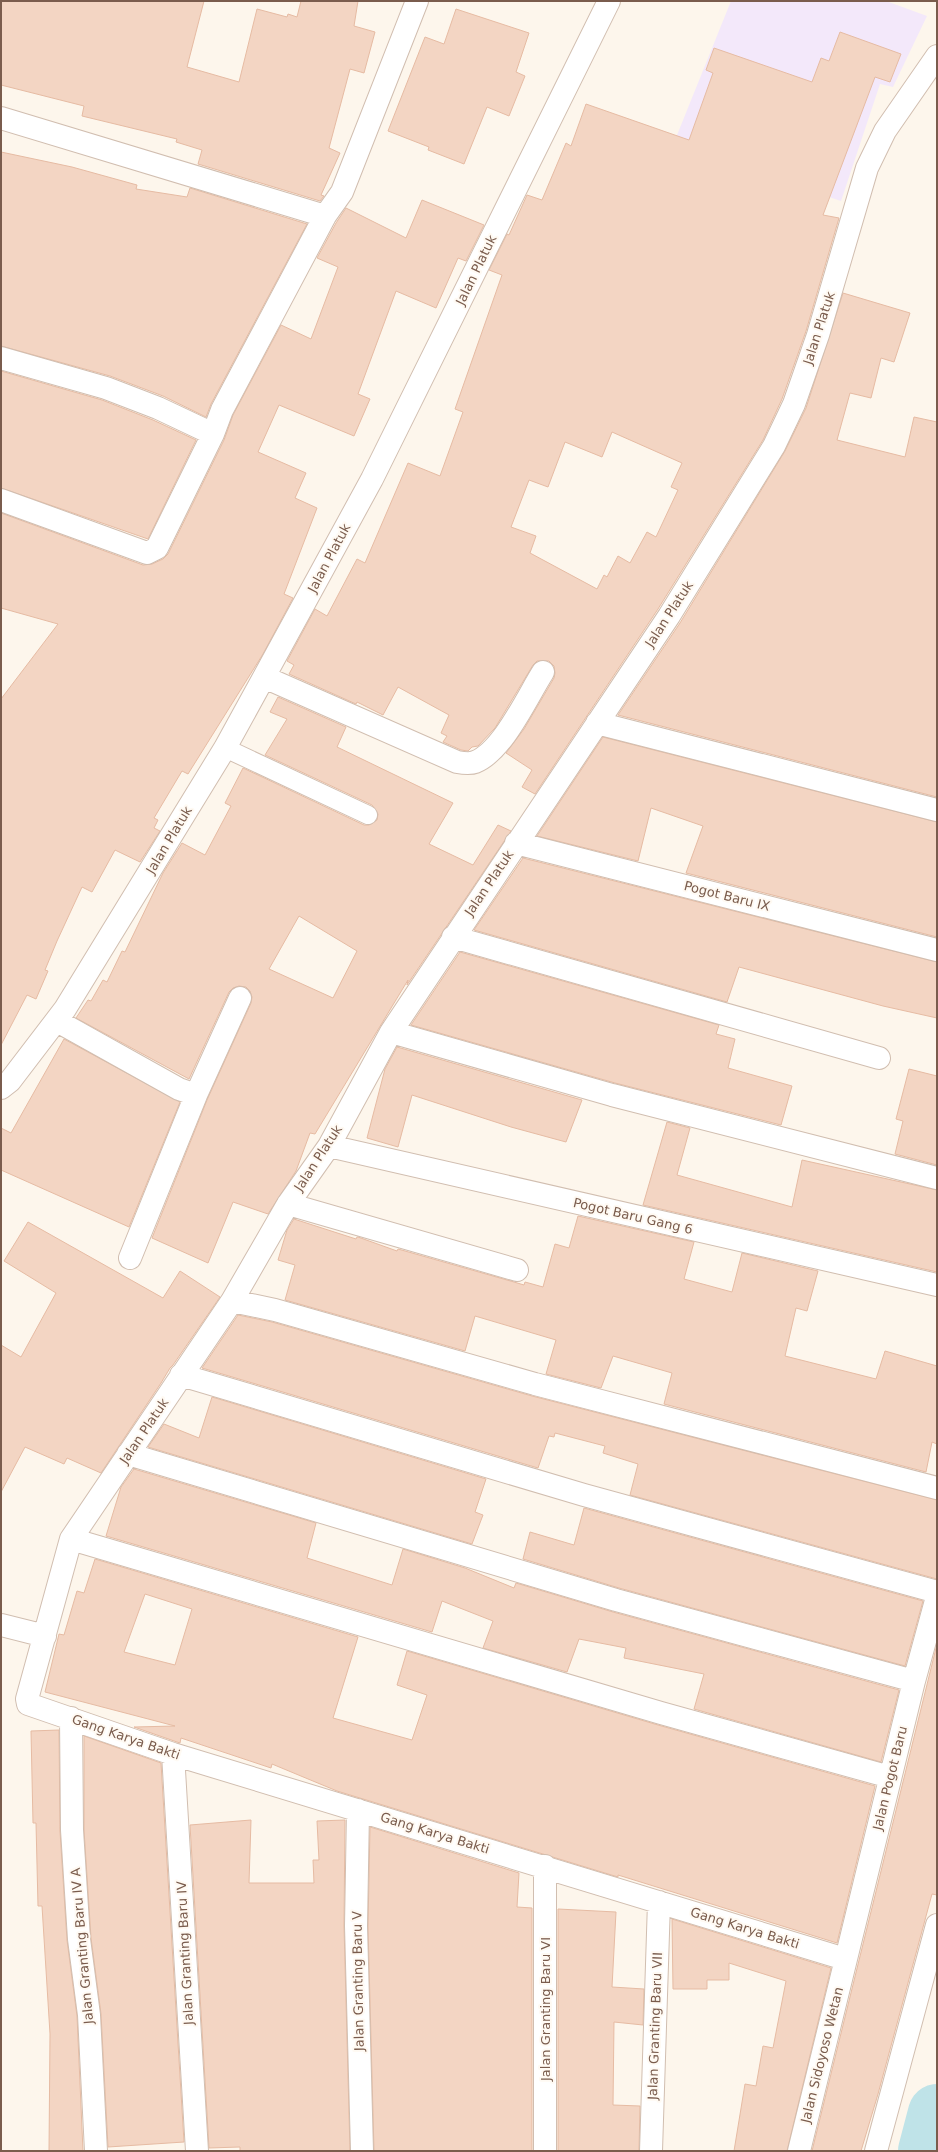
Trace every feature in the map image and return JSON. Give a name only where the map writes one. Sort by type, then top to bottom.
[{"type":"street","points":[[1,500],[147,553],[157,548],[213,434],[222,410],[325,216],[342,192],[417,1]]},
{"type":"street","name":"Jalan Platuk","points":[[1,1088],[10,1080],[57,1020],[225,748],[372,479],[609,1]]},
{"type":"street","name":"Jalan Platuk","points":[[27,1702],[27,1695],[45,1636],[71,1539],[232,1301],[288,1204],[329,1146],[391,1032],[453,936],[669,616],[774,446],[794,404],[818,335],[867,168],[884,131],[937,56]]},
{"type":"street","points":[[1,118],[325,216]]},
{"type":"street","points":[[1,358],[106,388],[158,408],[213,434]]},
{"type":"street","points":[[264,677],[457,762],[474,763],[486,757],[497,746],[543,672]]},
{"type":"street","points":[[597,723],[937,810]]},
{"type":"street","name":"Pogot Baru IX","points":[[516,843],[937,950]]},
{"type":"street","points":[[453,936],[879,1058]]},
{"type":"street","points":[[130,1258],[196,1095],[240,998]]},
{"type":"street","points":[[57,1020],[179,1089],[196,1095]]},
{"type":"street","points":[[391,1032],[612,1096],[937,1178]]},
{"type":"street","name":"Pogot Baru Gang 6","points":[[329,1146],[937,1285]]},
{"type":"street","points":[[288,1204],[517,1270]]},
{"type":"street","points":[[232,1301],[275,1310],[535,1384],[937,1488]]},
{"type":"street","points":[[181,1375],[584,1495],[937,1592]]},
{"type":"street","points":[[128,1454],[608,1598],[914,1681]]},
{"type":"street","points":[[71,1539],[661,1713],[890,1777]]},
{"type":"street","name":"Jalan Pogot Baru","points":[[845,1959],[914,1681],[937,1597]]},
{"type":"street","points":[[1,1625],[45,1636]]},
{"type":"street","name":"Gang Karya Bakti","points":[[27,1702],[173,1754],[545,1866],[845,1959]]},
{"type":"street","name":"Jalan Granting Baru IV A","points":[[71,1718],[72,1830],[78,1938],[89,2015],[96,2151]]},
{"type":"street","name":"Jalan Granting Baru IV","points":[[173,1754],[197,2151]]},
{"type":"street","name":"Jalan Granting Baru V","points":[[358,1810],[356,1926],[362,2151]]},
{"type":"street","name":"Jalan Granting Baru VI","points":[[545,1866],[545,2151]]},
{"type":"street","name":"Jalan Granting Baru VII","points":[[651,2151],[659,1902]]},
{"type":"street","points":[[876,2151],[937,1925]]},
{"type":"street","name":"Jalan Sidoyoso Wetan","points":[[799,2151],[845,1959]]},
{"type":"lane","points":[[225,748],[368,815]]},
{"type":"shaded area","points":[[731,1],[886,1],[927,16],[893,87],[880,84],[841,201],[673,145]]},
{"type":"building","points":[[1,1],[204,1],[187,67],[239,82],[257,9],[287,17],[288,14],[297,17],[301,1],[358,1],[354,26],[375,32],[364,73],[350,69],[329,148],[340,153],[321,195],[324,196],[320,201],[198,164],[202,150],[176,142],[177,139],[82,116],[84,106],[1,85]]},
{"type":"building","points":[[456,9],[529,33],[516,72],[525,76],[509,116],[487,107],[464,164],[428,150],[429,147],[388,131],[425,37],[444,44]]},
{"type":"building","points":[[840,32],[901,54],[890,82],[875,77],[823,215],[839,218],[806,331],[782,399],[763,440],[658,609],[535,794],[522,787],[532,770],[506,753],[524,729],[554,678],[554,666],[549,661],[537,661],[533,665],[495,728],[478,746],[472,747],[468,751],[461,750],[443,742],[447,736],[441,733],[449,715],[398,687],[383,715],[357,702],[356,704],[289,674],[294,665],[287,661],[315,609],[327,616],[357,559],[365,563],[408,463],[440,476],[463,412],[455,409],[502,275],[489,270],[507,234],[509,235],[527,195],[542,200],[566,143],[571,146],[586,104],[689,140],[713,73],[706,70],[714,48],[812,82],[821,58],[829,61]],"holes":[[[612,432],[682,463],[671,487],[678,490],[656,537],[647,532],[630,563],[618,556],[607,577],[604,575],[597,589],[530,553],[536,536],[511,527],[529,480],[548,487],[565,442],[602,457]]]},
{"type":"building","points":[[1,152],[72,167],[137,185],[136,189],[187,197],[190,188],[307,224],[211,404],[206,417],[163,396],[110,376],[1,346]]},
{"type":"building","points":[[422,200],[484,225],[466,261],[458,258],[436,308],[396,291],[358,394],[370,399],[354,436],[279,405],[258,452],[306,473],[295,498],[317,508],[284,594],[293,598],[263,654],[188,774],[182,771],[154,818],[158,820],[154,828],[160,831],[140,862],[115,850],[92,892],[82,887],[45,970],[48,971],[36,999],[27,995],[1,1045],[1,699],[58,624],[1,608],[1,513],[143,565],[152,564],[163,559],[168,554],[224,440],[233,415],[281,325],[311,339],[338,267],[317,258],[346,208],[406,238]]},
{"type":"building","points":[[843,293],[910,313],[894,362],[881,358],[871,398],[850,393],[837,440],[905,457],[914,417],[937,422],[937,797],[618,715],[680,623],[785,451],[806,408]]},
{"type":"building","points":[[1,371],[102,400],[153,420],[196,440],[148,539],[1,488]]},
{"type":"building","points":[[278,697],[346,727],[337,747],[453,803],[429,844],[473,865],[498,825],[511,831],[407,985],[408,980],[315,1134],[310,1133],[296,1171],[268,1214],[233,1202],[208,1263],[152,1238],[207,1100],[251,1003],[252,997],[250,991],[246,987],[239,986],[233,988],[229,992],[189,1079],[76,1018],[88,1000],[91,1001],[103,980],[107,982],[122,951],[125,952],[163,873],[182,843],[205,855],[231,806],[225,803],[243,768],[364,825],[369,825],[377,820],[378,814],[372,805],[265,755],[287,719],[270,712]],"holes":[[[299,916],[357,951],[333,998],[269,969]]]},
{"type":"building","points":[[603,737],[937,822],[937,937],[686,873],[703,826],[651,808],[638,861],[537,836]]},
{"type":"building","points":[[523,858],[937,962],[937,1018],[883,1006],[739,967],[727,1002],[474,930]]},
{"type":"building","points":[[460,952],[719,1025],[716,1034],[735,1039],[728,1068],[792,1086],[781,1125],[615,1083],[411,1025]]},
{"type":"building","points":[[64,1039],[180,1102],[129,1227],[1,1170],[1,1128],[11,1133]]},
{"type":"building","points":[[397,1047],[582,1100],[566,1142],[511,1127],[412,1095],[398,1147],[367,1138],[385,1069]]},
{"type":"building","points":[[909,1069],[937,1076],[937,1165],[895,1154],[903,1121],[896,1119]]},
{"type":"building","points":[[667,1122],[690,1128],[677,1175],[792,1207],[802,1160],[937,1190],[937,1272],[643,1205]]},
{"type":"building","points":[[578,1216],[694,1242],[684,1279],[732,1292],[742,1253],[818,1271],[807,1311],[796,1308],[785,1356],[876,1379],[885,1351],[937,1366],[937,1444],[932,1442],[926,1472],[664,1404],[672,1373],[613,1356],[601,1388],[546,1374],[556,1340],[475,1316],[465,1351],[285,1300],[295,1265],[278,1260],[287,1230],[294,1219],[356,1239],[358,1237],[397,1251],[398,1249],[524,1285],[525,1282],[543,1287],[555,1244],[569,1248]]},
{"type":"building","points":[[28,1222],[163,1298],[180,1271],[220,1297],[170,1368],[101,1473],[67,1458],[64,1464],[25,1447],[1,1492],[1,1345],[21,1357],[56,1293],[4,1261]]},
{"type":"building","points":[[238,1315],[272,1322],[532,1396],[937,1500],[937,1579],[630,1495],[638,1464],[603,1453],[605,1446],[555,1433],[554,1437],[549,1436],[538,1468],[202,1368]]},
{"type":"building","points":[[212,1397],[486,1479],[475,1512],[483,1515],[472,1544],[148,1447],[164,1424],[199,1438]]},
{"type":"building","points":[[134,1469],[316,1523],[307,1558],[392,1585],[403,1549],[465,1568],[514,1588],[516,1583],[613,1612],[899,1690],[881,1762],[694,1709],[704,1674],[624,1658],[626,1648],[579,1639],[567,1672],[483,1648],[493,1621],[442,1601],[432,1632],[106,1536],[121,1487]]},
{"type":"building","points":[[584,1508],[923,1601],[905,1666],[619,1588],[523,1559],[530,1532],[574,1545]]},
{"type":"building","points":[[95,1559],[358,1637],[333,1718],[412,1740],[427,1695],[397,1685],[407,1651],[658,1725],[875,1786],[837,1943],[618,1875],[618,1877],[337,1791],[272,1764],[271,1768],[181,1738],[180,1743],[134,1727],[175,1726],[45,1692],[59,1634],[64,1635],[77,1591],[84,1593]],"holes":[[[145,1594],[192,1609],[175,1665],[124,1652]]]},
{"type":"building","points":[[937,1644],[937,1895],[932,1894],[878,2094],[861,2151],[812,2151]]},
{"type":"building","points":[[59,1730],[60,1831],[67,1940],[77,2016],[83,2151],[49,2151],[50,2034],[42,1906],[38,1906],[36,1823],[33,1823],[31,1731]]},
{"type":"building","points":[[84,1736],[161,1763],[184,2142],[108,2147],[101,2014],[91,1938],[84,1830]]},
{"type":"building","points":[[251,1820],[249,1883],[314,1883],[313,1860],[319,1860],[317,1821],[345,1820],[344,1926],[350,2151],[240,2151],[240,2147],[209,2148],[190,1825]]},
{"type":"building","points":[[370,1827],[519,1873],[517,1907],[532,1908],[532,2151],[374,2151],[368,1926]]},
{"type":"building","points":[[558,1909],[616,1912],[612,1987],[644,1989],[643,2025],[614,2022],[613,2105],[640,2106],[639,2151],[558,2151]]},
{"type":"building","points":[[672,1919],[831,1968],[787,2151],[734,2151],[745,2084],[756,2086],[763,2046],[773,2048],[786,1981],[729,1963],[729,1980],[707,1980],[707,1989],[673,1989]]},
{"type":"waterway","points":[[927,2151],[937,2113]]}]
